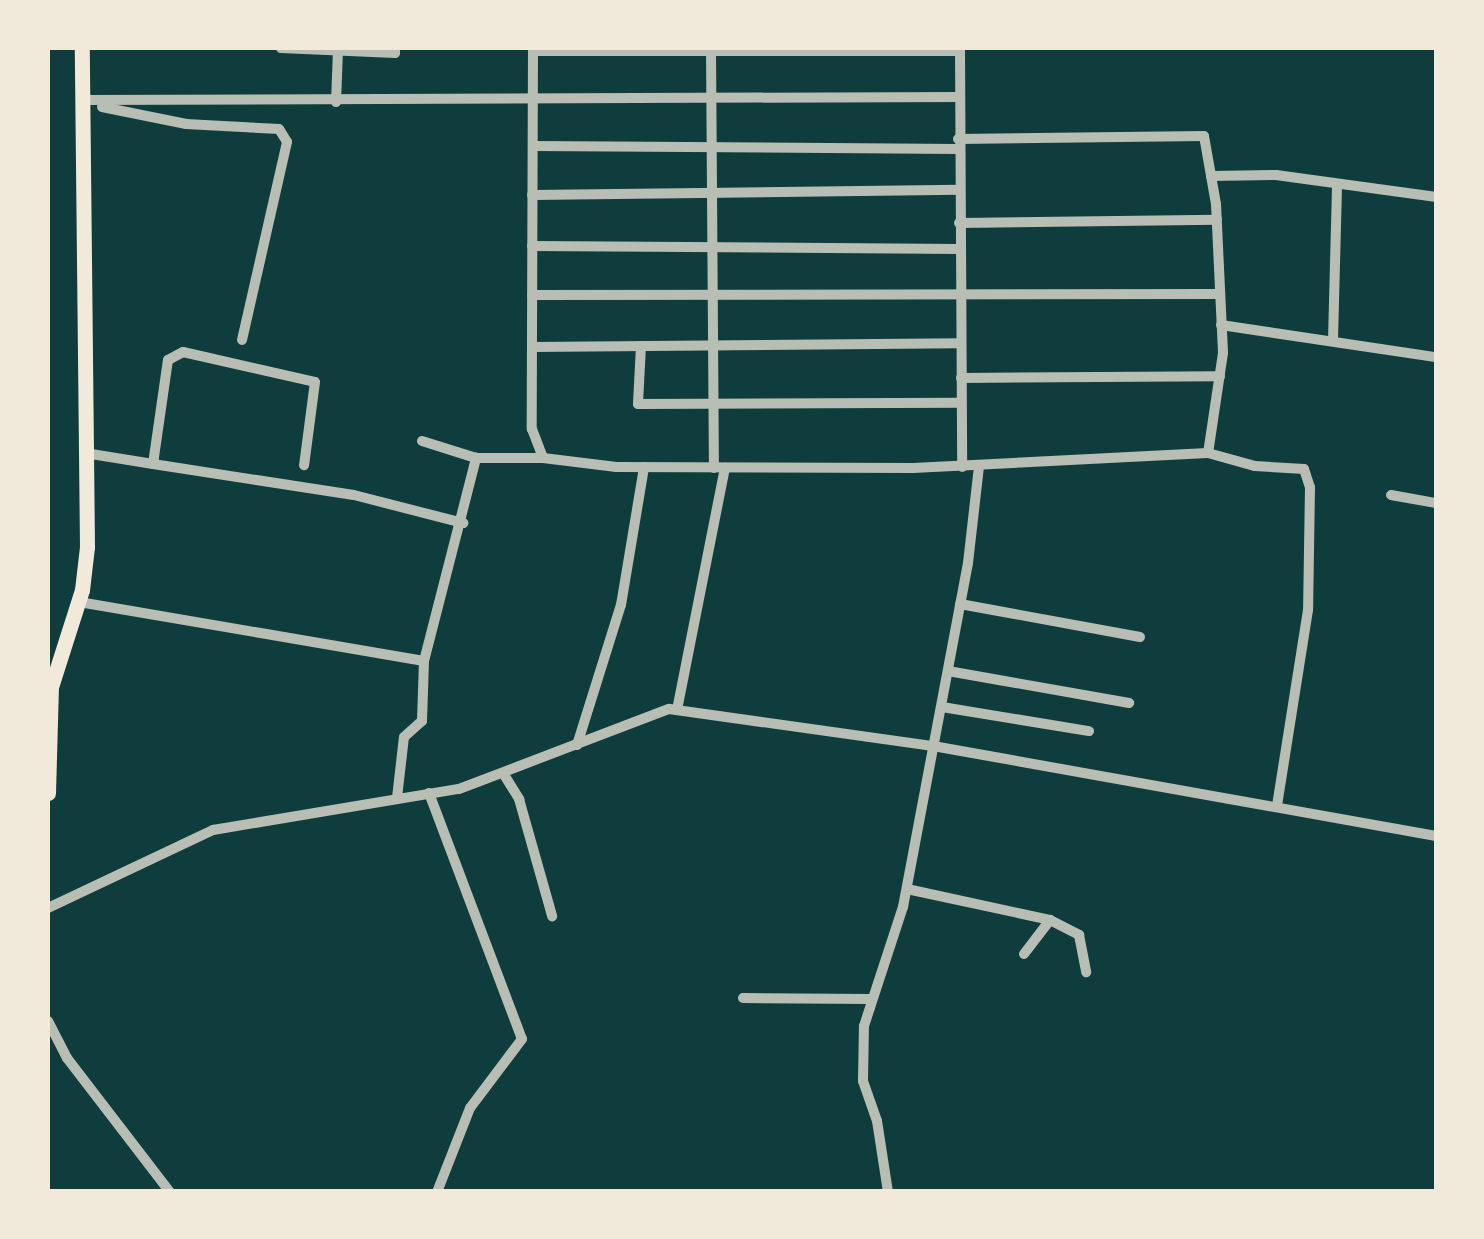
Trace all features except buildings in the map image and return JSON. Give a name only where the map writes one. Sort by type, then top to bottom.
[{"type":"main road","points":[[48,793],[50,687],[79,602],[86,547],[82,48]]},
{"type":"street","points":[[282,48],[394,53],[394,48]]},
{"type":"street","points":[[542,458],[532,430],[533,49],[960,49],[962,468]]},
{"type":"street","points":[[678,710],[720,468],[714,404],[711,49]]},
{"type":"street","points":[[336,102],[338,50]]},
{"type":"street","points":[[82,100],[959,98]]},
{"type":"street","points":[[82,100],[186,124],[279,129],[287,142],[242,340]]},
{"type":"street","points":[[533,146],[959,144],[1204,136],[1217,220],[1222,325],[1220,376],[1208,453]]},
{"type":"street","points":[[1211,176],[1276,175],[1436,197]]},
{"type":"street","points":[[1333,340],[1337,186]]},
{"type":"street","points":[[532,195],[959,190]]},
{"type":"street","points":[[959,223],[1217,220]]},
{"type":"street","points":[[532,246],[960,249]]},
{"type":"street","points":[[532,295],[1219,294]]},
{"type":"street","points":[[1222,325],[1436,357]]},
{"type":"street","points":[[532,347],[960,343]]},
{"type":"street","points":[[642,346],[638,404],[961,403]]},
{"type":"street","points":[[153,464],[168,360],[183,352],[314,382],[304,465]]},
{"type":"street","points":[[961,378],[1220,376]]},
{"type":"street","points":[[422,440],[476,458],[542,458],[644,467],[962,468],[1208,453],[1254,466],[1304,468],[1310,487],[1308,610],[1277,805]]},
{"type":"street","points":[[85,453],[354,495],[463,524]]},
{"type":"street","points":[[397,798],[404,737],[422,720],[424,661],[463,524],[476,458]]},
{"type":"street","points":[[888,1192],[877,1121],[863,1081],[870,999],[907,888],[960,604],[979,466]]},
{"type":"street","points":[[577,746],[621,606],[644,467]]},
{"type":"street","points":[[1391,496],[1436,503]]},
{"type":"street","points":[[79,602],[424,661]]},
{"type":"street","points":[[960,604],[1140,637]]},
{"type":"street","points":[[948,672],[1130,703]]},
{"type":"street","points":[[942,707],[1089,732]]},
{"type":"street","points":[[48,908],[212,830],[428,794],[678,710],[933,746],[1436,836]]},
{"type":"street","points":[[502,772],[519,799],[552,916]]},
{"type":"street","points":[[428,794],[522,1039],[470,1108],[437,1192]]},
{"type":"street","points":[[907,888],[1050,920],[1079,935],[1086,972]]},
{"type":"street","points":[[1024,954],[1050,920]]},
{"type":"street","points":[[743,998],[870,999]]},
{"type":"street","points":[[48,1021],[67,1058],[170,1192]]}]
